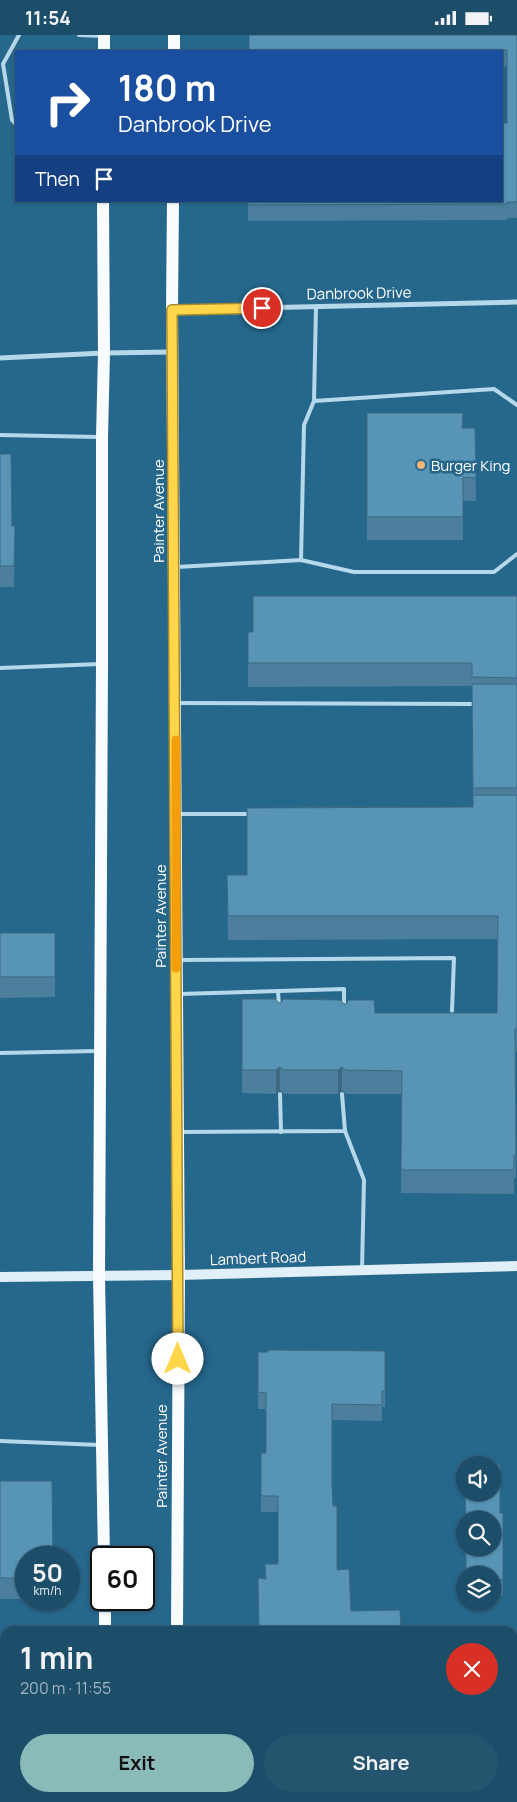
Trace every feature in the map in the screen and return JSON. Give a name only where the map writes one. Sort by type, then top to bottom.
[{"type":"main road","points":[[174,35],[174,50]]},
{"type":"main road","points":[[104,36],[104,50]]},
{"type":"main road","points":[[103,202],[104,353],[102,437],[99,1276],[104,1546]]},
{"type":"main road","name":"Painter Avenue","points":[[173,202],[172,310],[179,1275],[176,1626]]},
{"type":"main road","name":"Lambert Road","points":[[0,1277],[179,1275],[517,1266]]},
{"type":"main road","points":[[104,1611],[105,1626]]},
{"type":"street","name":"Danbrook Drive","points":[[172,310],[517,302]]},
{"type":"street","points":[[0,358],[173,351]]},
{"type":"lane","points":[[15,123],[12,120],[3,64],[19,35]]},
{"type":"lane","points":[[79,35],[104,36]]},
{"type":"lane","points":[[301,560],[304,425],[314,401],[316,307]]},
{"type":"lane","points":[[314,401],[494,389],[517,405]]},
{"type":"lane","points":[[0,435],[102,437]]},
{"type":"lane","points":[[174,567],[301,560],[354,572],[494,572],[517,554]]},
{"type":"lane","points":[[0,669],[102,663]]},
{"type":"lane","points":[[175,703],[478,704]]},
{"type":"lane","points":[[176,814],[254,814]]},
{"type":"lane","points":[[176,960],[454,958],[452,1011]]},
{"type":"lane","points":[[176,994],[344,989],[344,1015]]},
{"type":"lane","points":[[278,991],[279,1015]]},
{"type":"lane","points":[[0,1053],[100,1051]]},
{"type":"lane","points":[[280,1094],[281,1132]]},
{"type":"lane","points":[[342,1094],[345,1131],[364,1180],[362,1270]]},
{"type":"lane","points":[[178,1132],[345,1131]]},
{"type":"lane","points":[[0,1441],[102,1445]]},
{"type":"building","points":[[249,35],[517,35],[517,202],[507,202],[507,204],[248,205],[248,202],[503,202],[503,123],[507,123],[507,50],[249,50]]},
{"type":"building","name":"Burger King","points":[[367,413],[463,413],[462,428],[475,428],[476,478],[463,477],[463,517],[367,517]]},
{"type":"building","points":[[0,454],[11,454],[12,526],[15,526],[14,566],[0,566]]},
{"type":"building","points":[[253,596],[517,596],[517,678],[472,677],[472,663],[248,663],[248,632],[253,632]]},
{"type":"building","points":[[472,684],[517,684],[517,788],[473,788]]},
{"type":"building","points":[[473,795],[517,795],[516,1155],[514,1155],[514,1170],[401,1170],[402,1071],[346,1070],[342,1067],[338,1070],[284,1070],[280,1067],[276,1070],[242,1070],[242,999],[275,999],[279,1003],[283,999],[340,1000],[344,1004],[348,1000],[374,1000],[375,1013],[497,1013],[498,916],[228,916],[227,875],[247,875],[247,808],[473,807]]},
{"type":"building","points":[[0,933],[55,933],[55,977],[0,977]]},
{"type":"building","points":[[268,1350],[385,1351],[385,1391],[382,1391],[382,1405],[332,1404],[333,1506],[337,1506],[337,1570],[349,1569],[351,1611],[400,1610],[401,1626],[259,1626],[258,1578],[266,1579],[265,1564],[278,1564],[278,1496],[261,1496],[261,1453],[266,1453],[266,1393],[258,1392],[258,1352],[268,1352]]},
{"type":"building","points":[[0,1481],[52,1481],[53,1546],[15,1546],[15,1578],[0,1578]]},
{"type":"building","points":[[465,1501],[500,1501],[500,1511],[466,1511]]},
{"type":"building","points":[[501,1513],[503,1513],[503,1580],[501,1580],[501,1566],[466,1566],[466,1556],[501,1556]]},
{"type":"slow traffic","points":[[176,740],[176,968]]},
{"type":"place","name":"Burger King","points":[[421,465]]},
{"type":"route","points":[[178,1359],[172,310],[262,308]]}]
